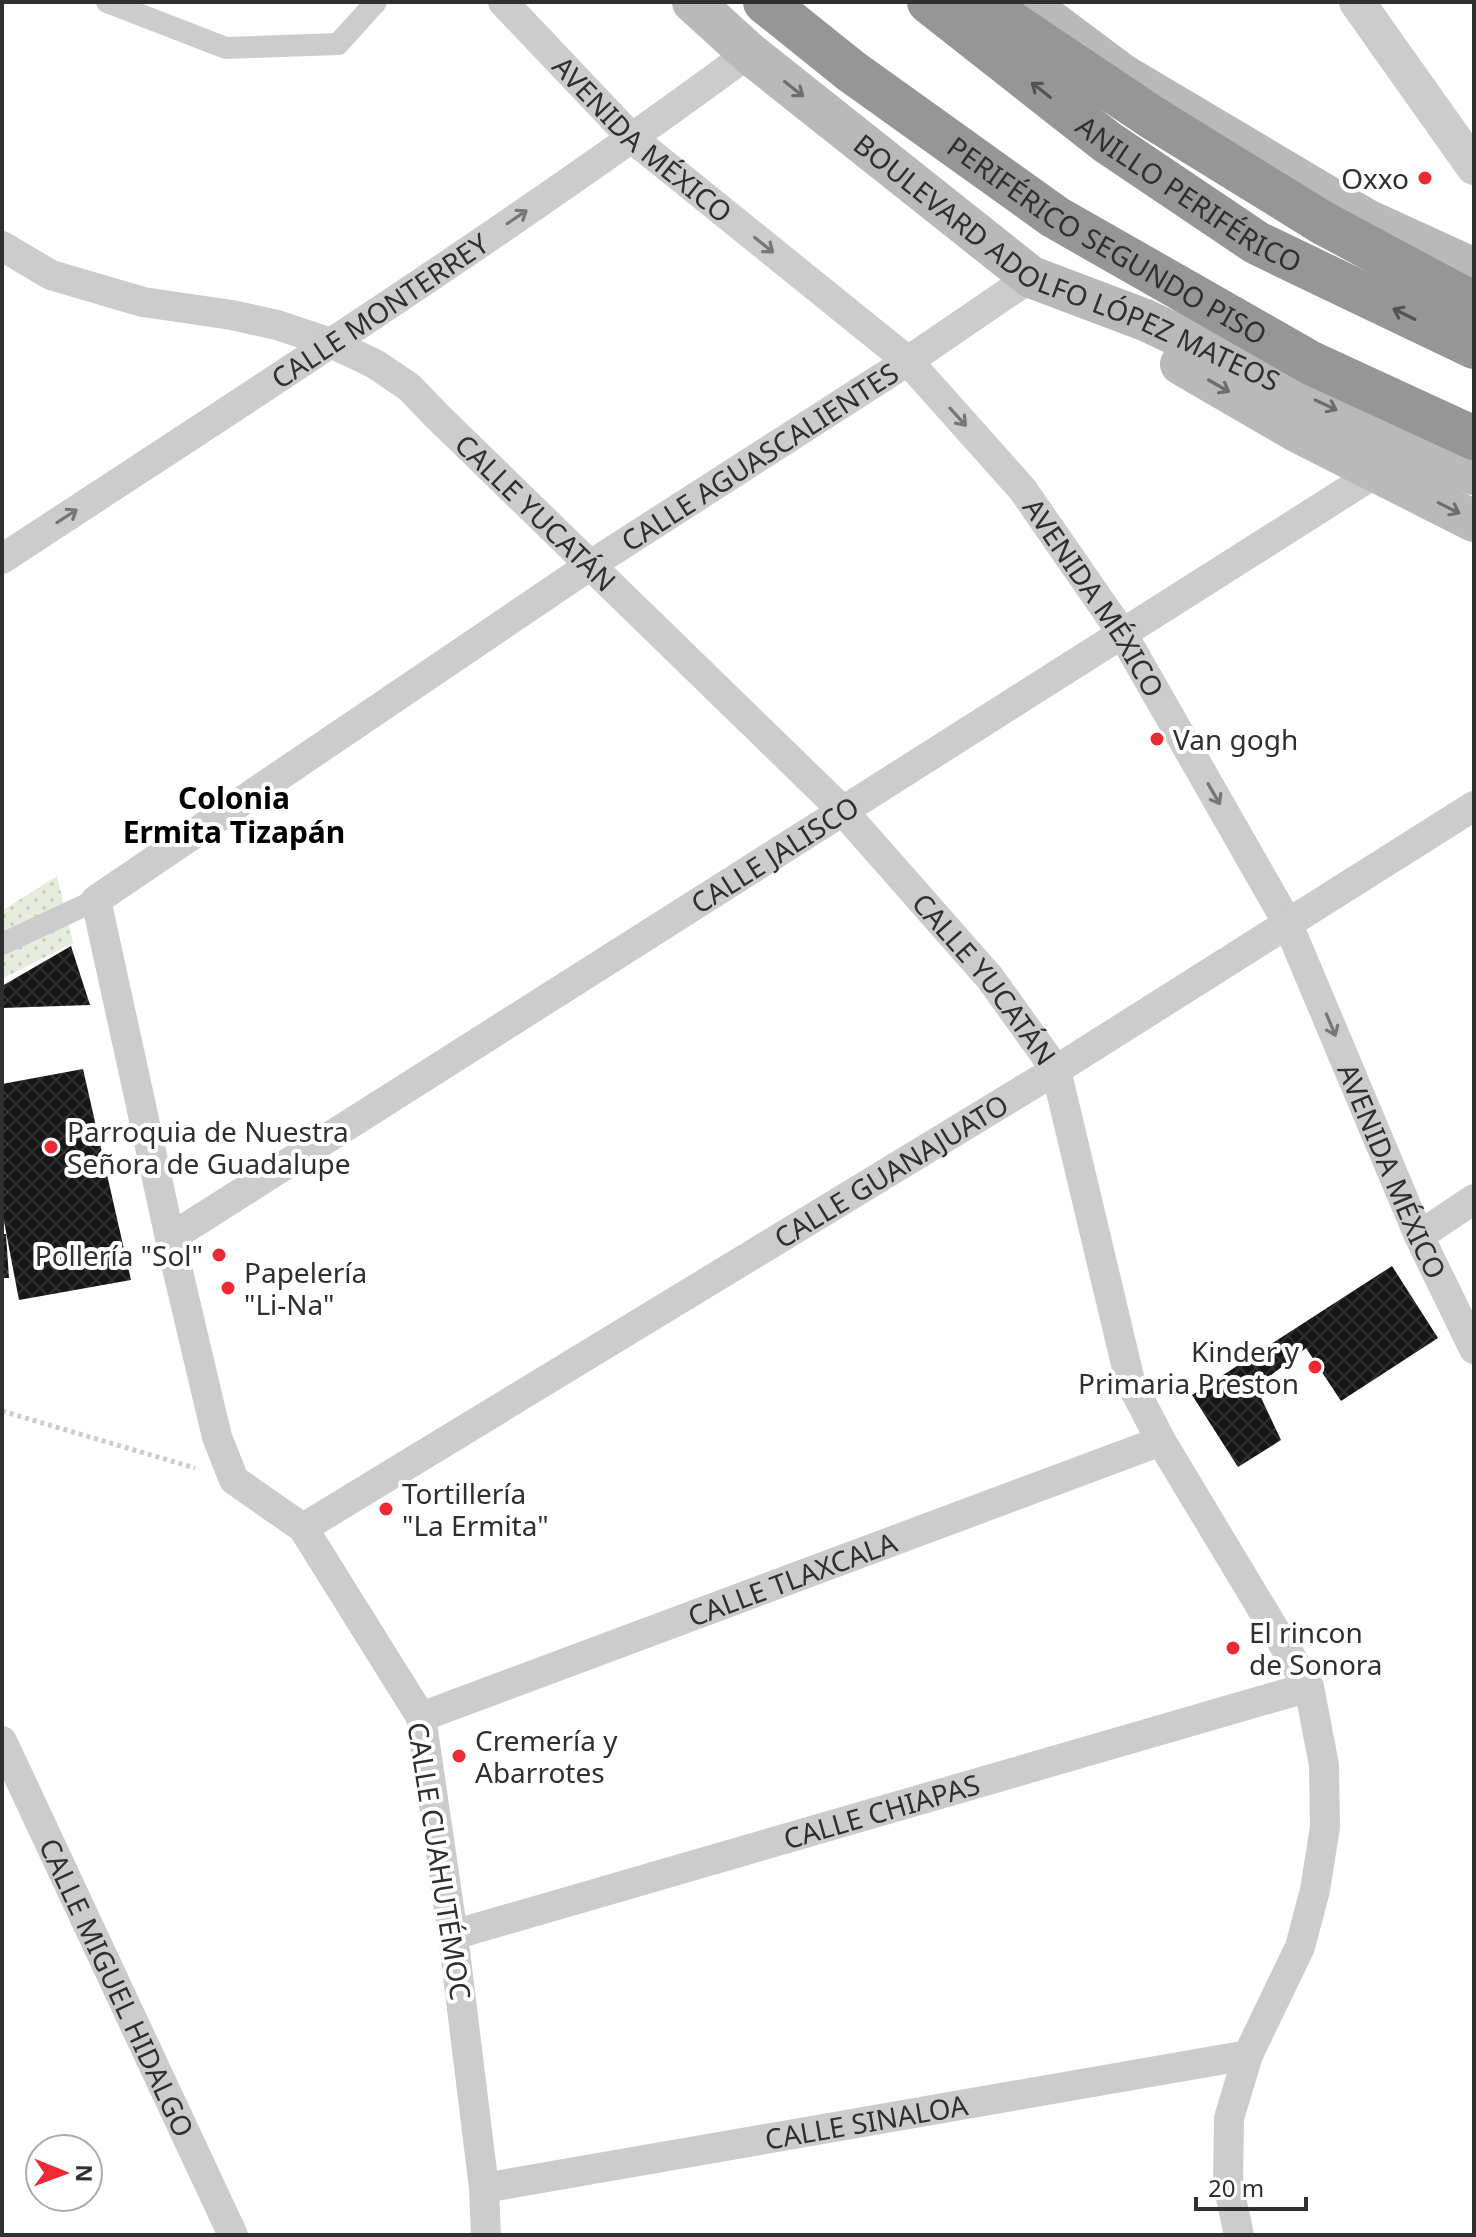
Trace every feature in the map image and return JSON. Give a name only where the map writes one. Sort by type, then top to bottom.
[{"type":"highway","name":"PERIFÉRICO SEGUNDO PISO","points":[[765,2],[851,71],[1055,217],[1311,363],[1474,438]]},
{"type":"highway","points":[[800,2],[909,92],[1202,293],[1474,422]]},
{"type":"highway","name":"ANILLO PERIFÉRICO","points":[[929,2],[1107,142],[1257,243],[1474,347]]},
{"type":"highway","points":[[980,2],[1153,118],[1297,207],[1474,304]]},
{"type":"main road","name":"BOULEVARD ADOLFO LÓPEZ MATEOS","points":[[693,2],[749,53],[1031,277],[1145,320],[1474,474]]},
{"type":"main road","points":[[1025,2],[1123,75],[1354,212],[1474,269]]},
{"type":"main road","points":[[1031,277],[1298,432],[1474,521]]},
{"type":"street","points":[[107,2],[226,48],[338,44],[376,2]]},
{"type":"street","name":"AVENIDA MÉXICO","points":[[503,2],[633,139],[908,361],[1023,490],[1122,633],[1287,922],[1419,1236],[1474,1349]]},
{"type":"street","points":[[1357,2],[1474,167]]},
{"type":"street","name":"CALLE MONTERREY","points":[[2,559],[331,343],[633,139],[749,53]]},
{"type":"street","name":"CALLE YUCATÁN","points":[[2,246],[51,275],[112,293],[143,302],[277,325],[331,343],[375,364],[409,387],[842,810],[990,978],[1056,1070],[1130,1381],[1161,1441],[1309,1687],[1324,1765],[1325,1827],[1315,1890],[1300,1947],[1248,2055],[1229,2118],[1228,2184],[1239,2235]]},
{"type":"street","name":"CALLE AGUASCALIENTES","points":[[2,944],[96,900],[592,564],[908,361],[1031,277]]},
{"type":"street","name":"CALLE JALISCO","points":[[170,1238],[1377,472]]},
{"type":"street","name":"CALLE GUANAJUATO","points":[[303,1528],[1056,1070],[1474,806]]},
{"type":"street","points":[[96,900],[217,1437],[234,1480]]},
{"type":"street","points":[[1419,1236],[1474,1199]]},
{"type":"street","name":"CALLE TLAXCALA","points":[[421,1717],[1161,1441]]},
{"type":"street","name":"CALLE CUAHUTÉMOC","points":[[234,1480],[303,1528],[421,1717],[453,1935],[484,2188],[486,2235]]},
{"type":"street","name":"CALLE CHIAPAS","points":[[453,1935],[1309,1687]]},
{"type":"street","name":"CALLE MIGUEL HIDALGO","points":[[2,1741],[233,2235]]},
{"type":"street","name":"CALLE SINALOA","points":[[484,2188],[1248,2055]]},
{"type":"path","points":[[2,1411],[234,1480]]},
{"type":"green space","points":[[57,876],[73,943],[2,979],[2,911]]},
{"type":"building","points":[[71,946],[90,1005],[2,1008],[2,986]]},
{"type":"building","name":"Parroquia de Nuestra Señora de Guadalupe","points":[[83,1069],[131,1280],[19,1300],[2,1211],[2,1084]]},
{"type":"building","points":[[2,1234],[6,1234],[9,1278],[2,1278]]},
{"type":"building","name":"Kinder y Primaria Preston","points":[[1392,1266],[1438,1338],[1341,1401],[1306,1348],[1256,1387],[1281,1440],[1238,1467],[1192,1395]]},
{"type":"place","name":"Oxxo","points":[[1425,178]]},
{"type":"place","name":"Van gogh","points":[[1157,739]]},
{"type":"place","name":"Parroquia de Nuestra Señora de Guadalupe","points":[[51,1147]]},
{"type":"place","name":"Pollería \"Sol\"","points":[[219,1255]]},
{"type":"place","name":"Papelería \"Li-Na\"","points":[[228,1288]]},
{"type":"place","name":"Kinder y Primaria Preston","points":[[1315,1367]]},
{"type":"place","name":"Tortillería \"La Ermita\"","points":[[386,1509]]},
{"type":"place","name":"El rincon de Sonora","points":[[1233,1648]]},
{"type":"place","name":"Cremería y Abarrotes","points":[[459,1756]]},
{"type":"district","name":"Colonia Ermita Tizapán","points":[[234,814]]}]
